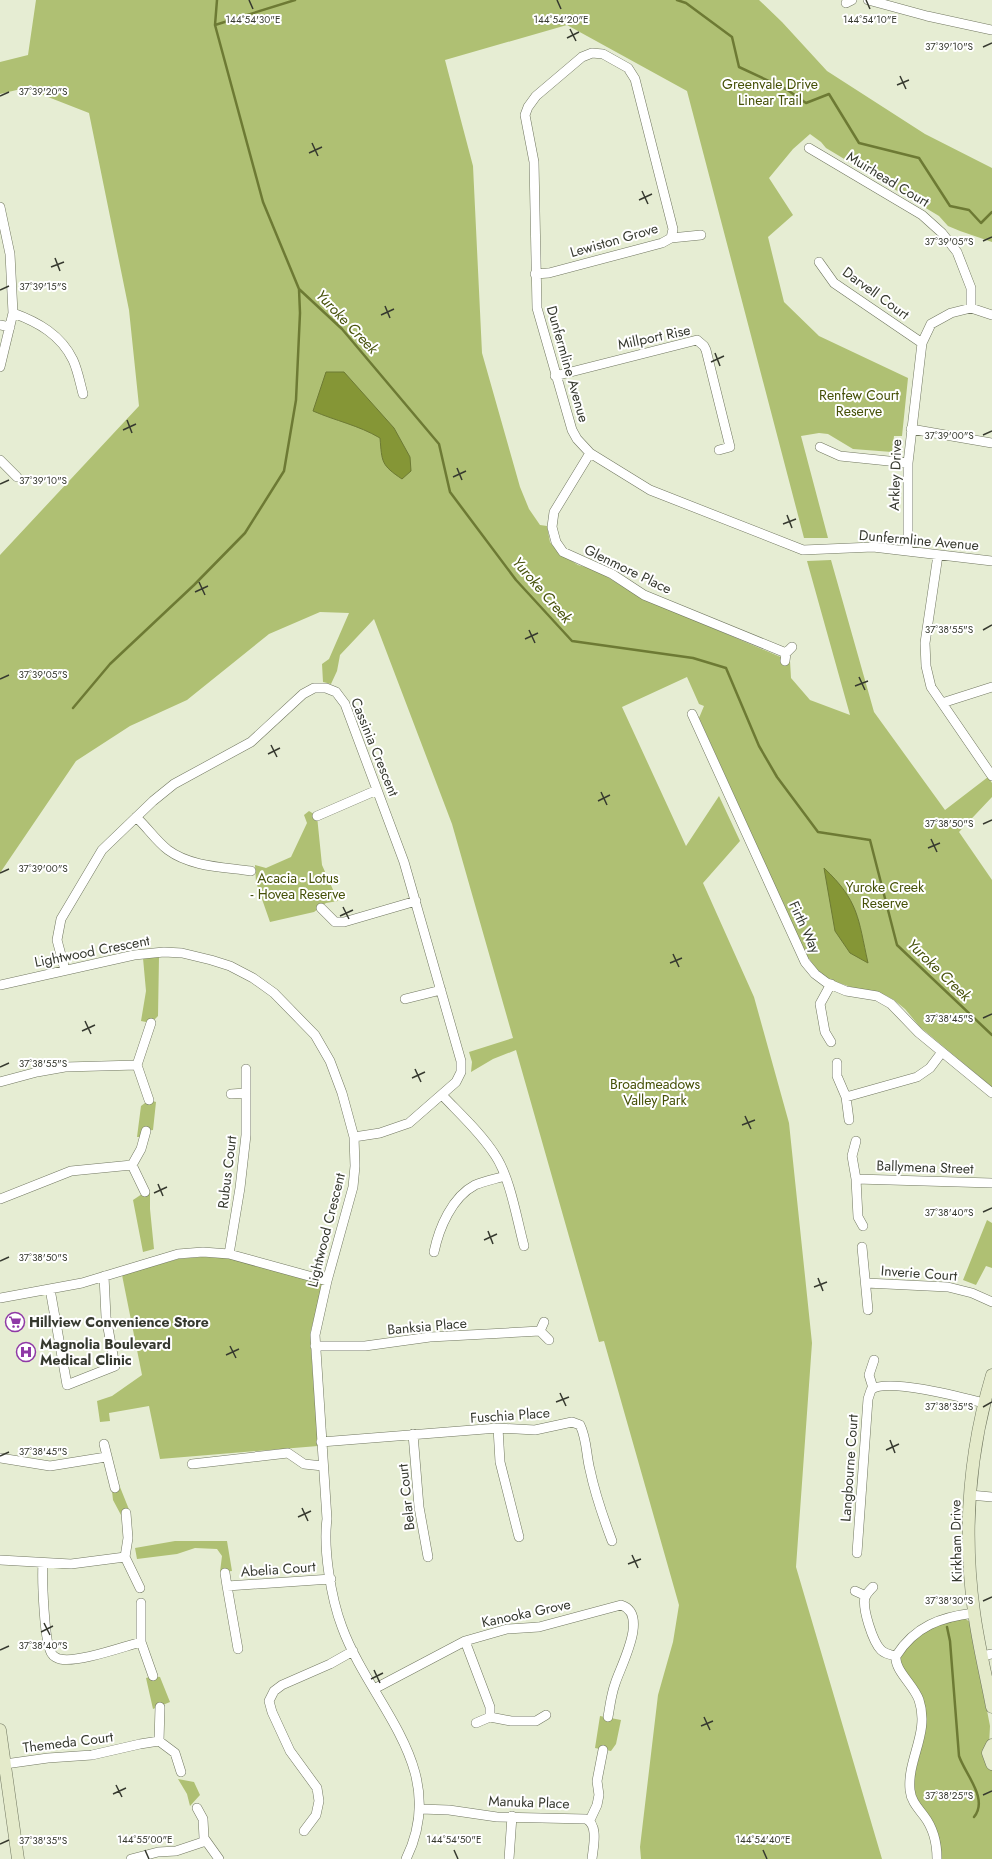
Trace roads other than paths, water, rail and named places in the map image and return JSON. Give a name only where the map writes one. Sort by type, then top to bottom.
[{"type":"street","points":[[868,0],[927,16],[992,30]]},
{"type":"street","name":"Dunfermline Avenue","points":[[670,238],[673,229],[635,79],[628,68],[603,54],[592,53],[582,57],[536,96],[528,107],[525,115],[534,162],[535,274],[538,319],[572,430],[577,439],[590,453],[650,490],[803,550],[873,547],[992,561]]},
{"type":"street","name":"Muirhead Court","points":[[809,148],[922,215],[942,233],[957,252],[971,288],[971,308]]},
{"type":"street","points":[[0,206],[10,254],[13,313],[0,367]]},
{"type":"street","name":"Lewiston Grove","points":[[535,274],[549,273],[662,244],[670,238],[701,235]]},
{"type":"street","name":"Darvell Court","points":[[819,262],[834,283],[922,343]]},
{"type":"street","points":[[971,308],[992,315]]},
{"type":"street","name":"Arkley Drive","points":[[908,551],[908,463],[922,343],[932,324],[951,313],[971,308]]},
{"type":"street","points":[[13,313],[32,320],[47,329],[63,344],[73,361],[83,394]]},
{"type":"street","points":[[0,325],[10,327]]},
{"type":"street","name":"Millport Rise","points":[[555,376],[697,340],[706,350],[733,448],[719,450]]},
{"type":"street","points":[[911,429],[992,443]]},
{"type":"street","points":[[820,447],[840,456],[908,463]]},
{"type":"street","name":"Glenmore Place","points":[[590,453],[554,512],[552,527],[556,542],[564,552],[612,574],[644,595],[788,653]]},
{"type":"street","points":[[0,460],[16,477]]},
{"type":"street","points":[[938,555],[925,643],[926,666],[931,687],[992,776]]},
{"type":"street","points":[[942,703],[992,687]]},
{"type":"street","name":"Cassinia Crescent","points":[[65,970],[57,940],[61,919],[102,850],[136,816],[174,784],[251,742],[303,694],[314,688],[326,688],[336,692],[345,704],[404,862],[461,1061],[461,1072],[456,1082],[409,1123],[380,1132],[354,1137]]},
{"type":"street","name":"Firth Way","points":[[692,714],[805,962],[815,974],[830,984],[846,991],[877,996],[891,1004],[919,1033],[992,1093]]},
{"type":"street","points":[[317,816],[377,790]]},
{"type":"street","points":[[136,816],[167,850],[179,857],[191,862],[251,871]]},
{"type":"street","points":[[321,908],[335,922],[344,922],[416,901]]},
{"type":"street","name":"Lightwood Crescent","points":[[0,985],[134,955],[164,952],[182,953],[212,960],[230,966],[253,978],[274,993],[315,1035],[336,1075],[354,1137],[355,1166],[353,1187],[327,1281],[315,1335],[327,1519],[332,1551],[331,1576],[342,1627],[353,1651],[402,1737],[414,1765],[420,1809],[417,1828],[406,1859]]},
{"type":"street","points":[[830,984],[820,1004],[825,1032],[831,1042]]},
{"type":"street","points":[[405,999],[441,990]]},
{"type":"street","points":[[149,1100],[137,1065],[151,1023]]},
{"type":"street","points":[[846,1097],[917,1077],[930,1068],[942,1052]]},
{"type":"street","points":[[837,1063],[837,1076],[846,1097],[849,1120]]},
{"type":"street","points":[[0,1082],[37,1072],[65,1067],[137,1065]]},
{"type":"street","name":"Rubus Court","points":[[229,1254],[244,1158],[246,1136],[246,1069]]},
{"type":"street","points":[[231,1094],[246,1093]]},
{"type":"street","points":[[442,1095],[484,1139],[496,1156],[505,1176],[524,1246]]},
{"type":"street","points":[[132,1165],[141,1149],[146,1132]]},
{"type":"street","name":"Ballymena Street","points":[[856,1141],[852,1156],[856,1179],[858,1217],[863,1226]]},
{"type":"street","points":[[132,1165],[145,1192]]},
{"type":"street","points":[[0,1199],[71,1171],[132,1165]]},
{"type":"street","points":[[434,1252],[436,1239],[445,1219],[458,1199],[476,1185],[505,1176]]},
{"type":"street","name":"Ballymena Street","points":[[856,1179],[992,1183]]},
{"type":"street","name":"Inverie Court","points":[[862,1247],[868,1310]]},
{"type":"street","points":[[0,1298],[82,1283],[178,1254],[203,1252],[229,1254],[327,1281]]},
{"type":"street","points":[[50,1289],[67,1385],[115,1366],[106,1317],[104,1276]]},
{"type":"street","name":"Inverie Court","points":[[866,1283],[948,1287],[972,1293],[992,1302]]},
{"type":"street","points":[[544,1322],[540,1331],[549,1340]]},
{"type":"street","name":"Banksia Place","points":[[315,1346],[365,1346],[430,1337],[540,1331]]},
{"type":"street","name":"Langbourne Court","points":[[857,1553],[868,1399],[873,1388],[869,1375],[874,1360]]},
{"type":"street","name":"Kirkham Drive","points":[[992,1375],[984,1403],[975,1452],[970,1495],[969,1552],[974,1613],[987,1655],[992,1707]]},
{"type":"street","points":[[873,1388],[881,1386],[925,1389],[984,1403]]},
{"type":"street","name":"Fuschia Place","points":[[321,1442],[498,1428],[535,1430],[572,1422],[580,1425],[584,1434],[589,1468],[599,1506],[612,1541]]},
{"type":"street","points":[[498,1428],[500,1462],[504,1482],[512,1504],[519,1537]]},
{"type":"street","name":"Belar Court","points":[[413,1434],[419,1507],[428,1557]]},
{"type":"street","points":[[104,1444],[106,1457],[115,1488]]},
{"type":"street","points":[[192,1464],[288,1453],[304,1464],[323,1466]]},
{"type":"street","points":[[0,1458],[50,1466],[64,1465],[106,1457]]},
{"type":"street","points":[[970,1495],[992,1497]]},
{"type":"street","points":[[126,1513],[128,1538],[125,1557],[140,1588]]},
{"type":"street","points":[[0,1560],[71,1564],[125,1557]]},
{"type":"street","points":[[43,1563],[43,1591],[48,1646],[52,1654],[59,1659],[71,1659],[91,1656],[141,1642]]},
{"type":"street","name":"Abelia Court","points":[[225,1573],[238,1649]]},
{"type":"street","name":"Abelia Court","points":[[227,1586],[331,1576]]},
{"type":"street","points":[[873,1587],[866,1596],[865,1610],[870,1627],[879,1647],[887,1654],[896,1656]]},
{"type":"street","points":[[855,1591],[866,1596]]},
{"type":"street","points":[[141,1603],[141,1642],[153,1676]]},
{"type":"street","name":"Kanooka Grove","points":[[374,1689],[452,1646],[465,1641],[507,1629],[539,1627],[618,1605],[626,1607],[631,1614],[633,1625],[632,1642],[614,1685],[608,1718]]},
{"type":"street","points":[[937,1859],[937,1844],[934,1835],[928,1822],[913,1801],[910,1791],[911,1775],[921,1731],[922,1711],[916,1692],[896,1666],[896,1656],[914,1636],[931,1624],[952,1616],[974,1613]]},
{"type":"street","points":[[465,1641],[490,1707],[490,1718]]},
{"type":"street","points":[[304,1831],[316,1815],[319,1801],[317,1788],[290,1751],[272,1712],[269,1701],[274,1691],[282,1685],[330,1664],[353,1651]]},
{"type":"street","points":[[160,1706],[159,1741],[175,1753],[181,1772]]},
{"type":"street","points":[[476,1723],[490,1718],[511,1721],[536,1721],[546,1715]]},
{"type":"street","points":[[0,1730],[18,1859]]},
{"type":"street","name":"Themeda Court","points":[[5,1764],[48,1758],[92,1756],[140,1744],[159,1741]]},
{"type":"street","points":[[992,1745],[988,1753],[992,1764]]},
{"type":"street","points":[[592,1859],[593,1828],[590,1820],[597,1805],[599,1795],[597,1781],[603,1750]]},
{"type":"street","points":[[197,1808],[203,1819],[204,1838],[219,1859]]},
{"type":"street","name":"Manuka Place","points":[[420,1809],[449,1810],[497,1817],[580,1818],[590,1820]]},
{"type":"street","points":[[509,1859],[512,1816]]},
{"type":"street","points":[[131,1859],[158,1852],[176,1851],[206,1841]]},
{"type":"waterway","name":"Yuroke Creek","points":[[217,0],[215,25],[263,202],[299,289],[342,329],[439,444],[450,492],[516,580],[572,641],[693,658],[726,668],[759,746],[777,777],[818,832],[870,840],[897,945],[992,1035]]},
{"type":"waterway","points":[[215,25],[295,0]]},
{"type":"waterway","points":[[677,0],[686,3],[732,37],[739,67],[786,89],[806,103],[829,94],[859,143],[919,158],[950,206],[969,210],[981,223],[992,212]]},
{"type":"waterway","points":[[73,708],[110,664],[194,585],[245,533],[284,471],[296,400],[300,313],[299,289]]},
{"type":"waterway","points":[[947,1627],[950,1641],[959,1756],[974,1786],[979,1802],[978,1810],[974,1817]]},
{"type":"place","name":"Hillview Convenience Store","points":[[15,1322]]},
{"type":"place","name":"Magnolia Boulevard Medical Clinic","points":[[26,1352]]},
{"type":"park label","name":"Greenvale Drive Linear Trail","points":[[770,92]]},
{"type":"park label","name":"Renfew Court Reserve","points":[[859,404]]},
{"type":"park label","name":"Acacia - Lotus - Hovea Reserve","points":[[298,886]]},
{"type":"park label","name":"Yuroke Creek Reserve","points":[[885,896]]},
{"type":"park label","name":"Broadmeadows Valley Park","points":[[655,1092]]}]
